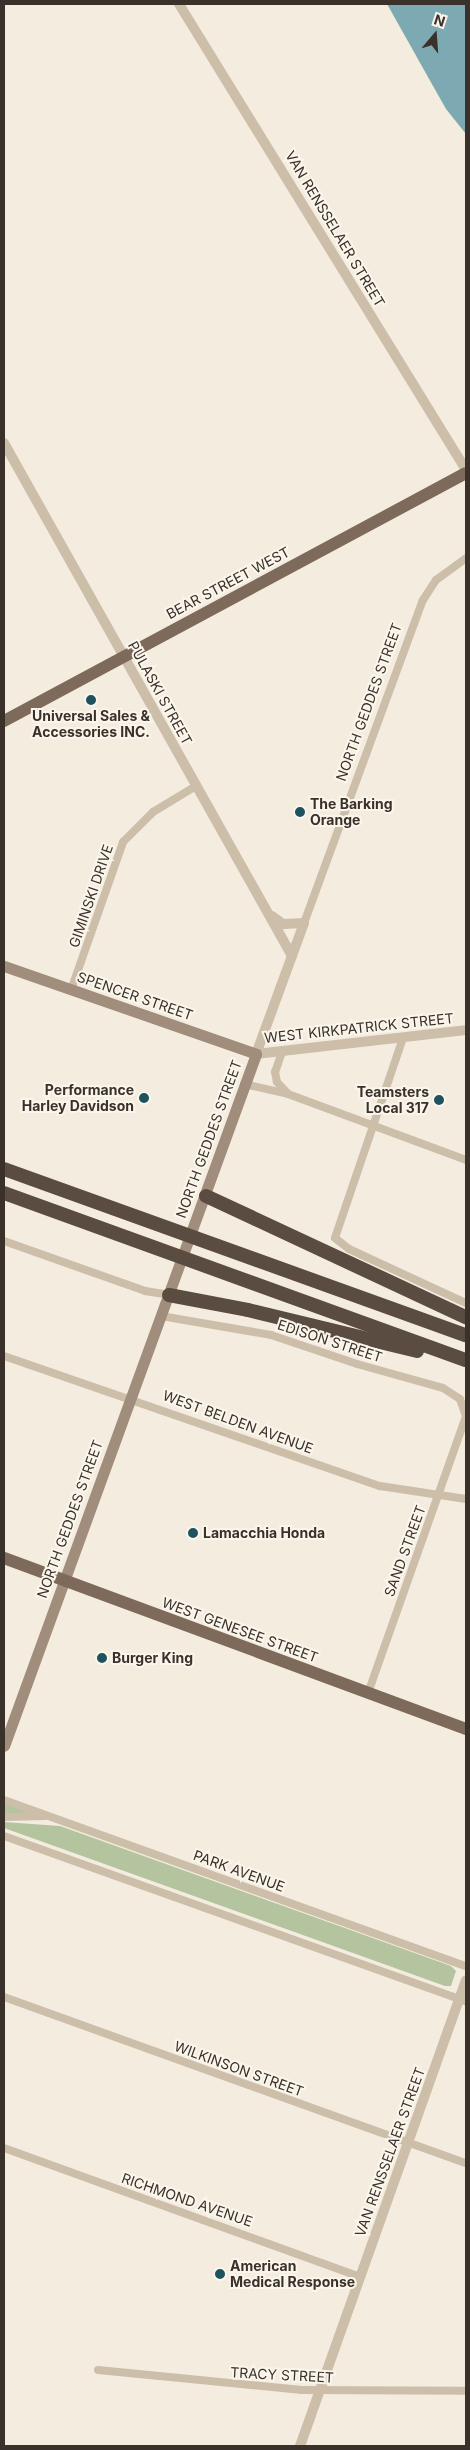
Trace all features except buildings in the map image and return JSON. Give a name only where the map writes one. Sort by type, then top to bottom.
[{"type":"highway","points":[[4,1168],[171,1230],[466,1335]]},
{"type":"highway","points":[[4,1193],[466,1360]]},
{"type":"highway","points":[[206,1196],[466,1317]]},
{"type":"highway","points":[[169,1295],[366,1338],[466,1367]]},
{"type":"main road","name":"BEAR STREET WEST","points":[[4,721],[466,472]]},
{"type":"main road","name":"SPENCER STREET","points":[[4,966],[256,1054]]},
{"type":"main road","name":"NORTH GEDDES STREET","points":[[4,1746],[206,1196],[256,1054]]},
{"type":"main road","name":"WEST GENESEE STREET","points":[[4,1558],[466,1729]]},
{"type":"street","name":"VAN RENSSELAER STREET","points":[[179,4],[466,472]]},
{"type":"street","name":"PULASKI STREET","points":[[4,443],[292,956]]},
{"type":"street","name":"NORTH GEDDES STREET","points":[[256,1054],[423,600],[436,580],[466,558]]},
{"type":"street","name":"GIMINSKI DRIVE","points":[[72,990],[123,842],[153,812],[196,786]]},
{"type":"street","points":[[269,914],[283,924],[304,923]]},
{"type":"street","name":"WEST KIRKPATRICK STREET","points":[[256,1054],[466,1030]]},
{"type":"street","points":[[403,1038],[336,1238],[349,1249],[466,1303]]},
{"type":"street","points":[[282,1052],[275,1072],[277,1082],[288,1094]]},
{"type":"street","points":[[244,1084],[288,1094],[466,1160]]},
{"type":"street","points":[[4,1241],[145,1290],[169,1295]]},
{"type":"street","name":"EDISON STREET","points":[[161,1316],[297,1341],[357,1364],[443,1388],[457,1396]]},
{"type":"street","name":"WEST BELDEN AVENUE","points":[[4,1356],[380,1486],[439,1493],[466,1500]]},
{"type":"street","name":"SAND STREET","points":[[368,1693],[466,1416],[465,1407],[457,1396]]},
{"type":"street","name":"PARK AVENUE","points":[[4,1800],[466,1966]]},
{"type":"street","points":[[4,1817],[50,1816]]},
{"type":"street","points":[[4,1836],[463,2000]]},
{"type":"street","name":"VAN RENSSELAER STREET","points":[[300,2446],[318,2390],[408,2143],[463,2000],[466,1981]]},
{"type":"street","name":"WILKINSON STREET","points":[[4,1997],[466,2163]]},
{"type":"street","name":"RICHMOND AVENUE","points":[[4,2148],[360,2277]]},
{"type":"street","name":"TRACY STREET","points":[[98,2370],[216,2384],[318,2390],[466,2391]]},
{"type":"green space","points":[[4,1803],[33,1814],[4,1814]]},
{"type":"green space","points":[[4,1822],[60,1826],[451,1966],[456,1971],[451,1986],[445,1986],[4,1828]]},
{"type":"water","points":[[387,4],[466,4],[466,134],[446,109]]},
{"type":"place","name":"Universal Sales & Accessories INC.","points":[[91,700]]},
{"type":"place","name":"The Barking Orange","points":[[300,812]]},
{"type":"place","name":"Performance Harley Davidson","points":[[144,1098]]},
{"type":"place","name":"Teamsters Local 317","points":[[439,1100]]},
{"type":"place","name":"Lamacchia Honda","points":[[193,1533]]},
{"type":"place","name":"Burger King","points":[[102,1658]]},
{"type":"place","name":"American Medical Response","points":[[220,2274]]}]
